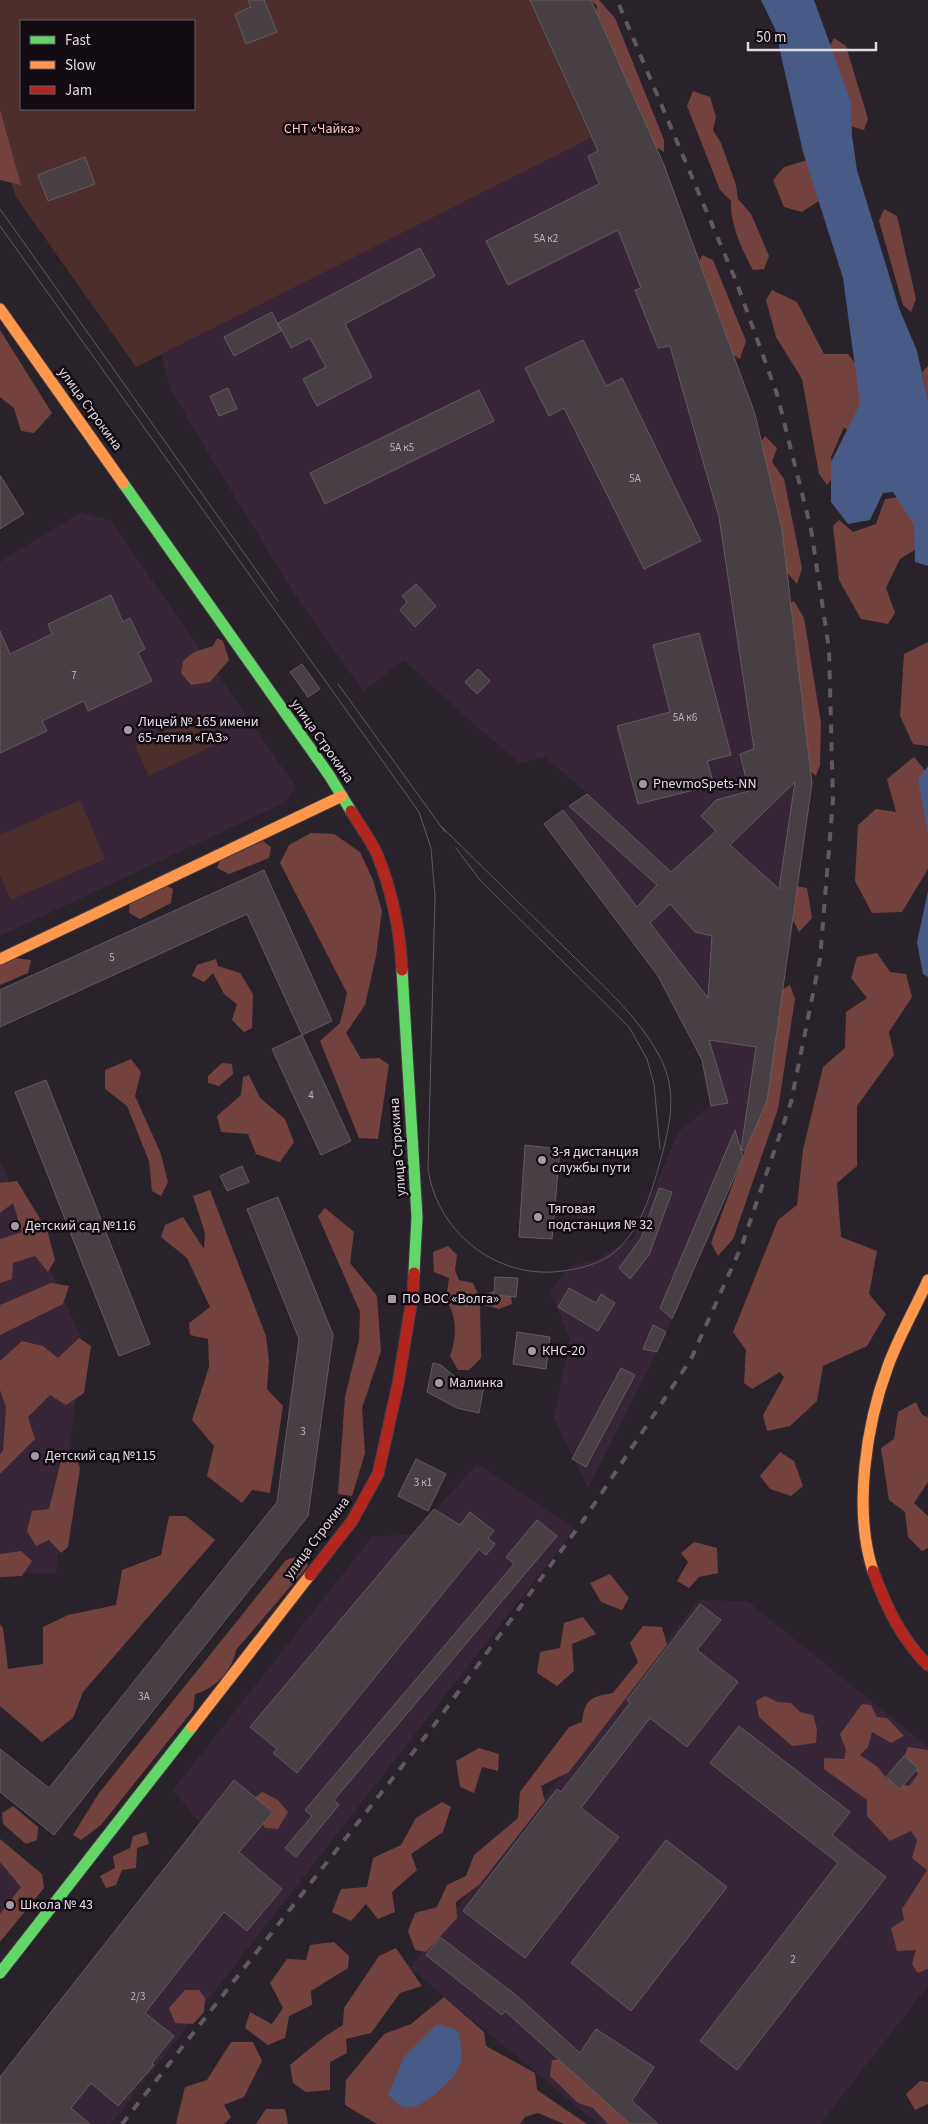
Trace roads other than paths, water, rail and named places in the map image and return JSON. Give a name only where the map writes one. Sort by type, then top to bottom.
[{"type":"street","name":"улица Строкина","points":[[0,309],[342,796],[376,852],[395,909],[400,937],[417,1217],[412,1299],[382,1458],[369,1493],[352,1521],[0,1973]]},
{"type":"street","points":[[0,958],[342,796]]},
{"type":"street","points":[[928,1280],[884,1377],[868,1446],[864,1494],[865,1541],[873,1572],[891,1613],[910,1646],[928,1665]]},
{"type":"water","points":[[761,0],[814,0],[851,102],[852,136],[857,170],[899,308],[917,351],[928,401],[928,566],[915,562],[914,525],[893,492],[883,493],[870,520],[848,524],[831,502],[831,462],[860,404],[843,278],[803,152],[775,29]]},
{"type":"water","points":[[928,766],[928,834],[918,779]]},
{"type":"water","points":[[928,891],[928,977],[923,974],[917,942]]},
{"type":"water","points":[[437,2024],[457,2030],[462,2050],[461,2061],[457,2071],[448,2082],[426,2101],[418,2105],[404,2107],[388,2095],[404,2057]]},
{"type":"tram line","points":[[0,209],[278,601]]},
{"type":"tram line","points":[[0,226],[419,812],[431,848],[435,896],[428,1169],[434,1193],[445,1215],[459,1234],[477,1250],[498,1261],[520,1269],[544,1272],[569,1270],[590,1265],[610,1256],[621,1246],[636,1226],[647,1204],[662,1155],[670,1117],[669,1081],[665,1069],[652,1042],[621,1004],[441,826]]},
{"type":"tram line","points":[[338,684],[445,832]]},
{"type":"tram line","points":[[456,848],[480,880],[629,1027],[647,1059],[654,1084],[660,1149]]},
{"type":"railway","points":[[122,2124],[432,1728],[585,1518],[691,1359],[742,1245],[791,1102],[820,959],[833,800],[829,649],[811,529],[777,394],[736,281],[617,0]]},
{"type":"place","name":"Лицей № 165 имени 65-летия «ГАЗ»","points":[[128,730]]},
{"type":"place","name":"PnevmoSpets-NN","points":[[643,784]]},
{"type":"place","name":"3-я дистанция службы пути","points":[[542,1160]]},
{"type":"place","name":"Тяговая подстанция № 32","points":[[538,1217]]},
{"type":"place","name":"Детский сад №116","points":[[15,1226]]},
{"type":"place","name":"ПО ВОС «Волга»","points":[[392,1299]]},
{"type":"place","name":"КНС-20","points":[[532,1351]]},
{"type":"place","name":"Малинка","points":[[439,1383]]},
{"type":"place","name":"Детский сад №115","points":[[35,1456]]},
{"type":"place","name":"Школа № 43","points":[[10,1905]]},
{"type":"park label","name":"СНТ «Чайка»","points":[[322,129]]}]
